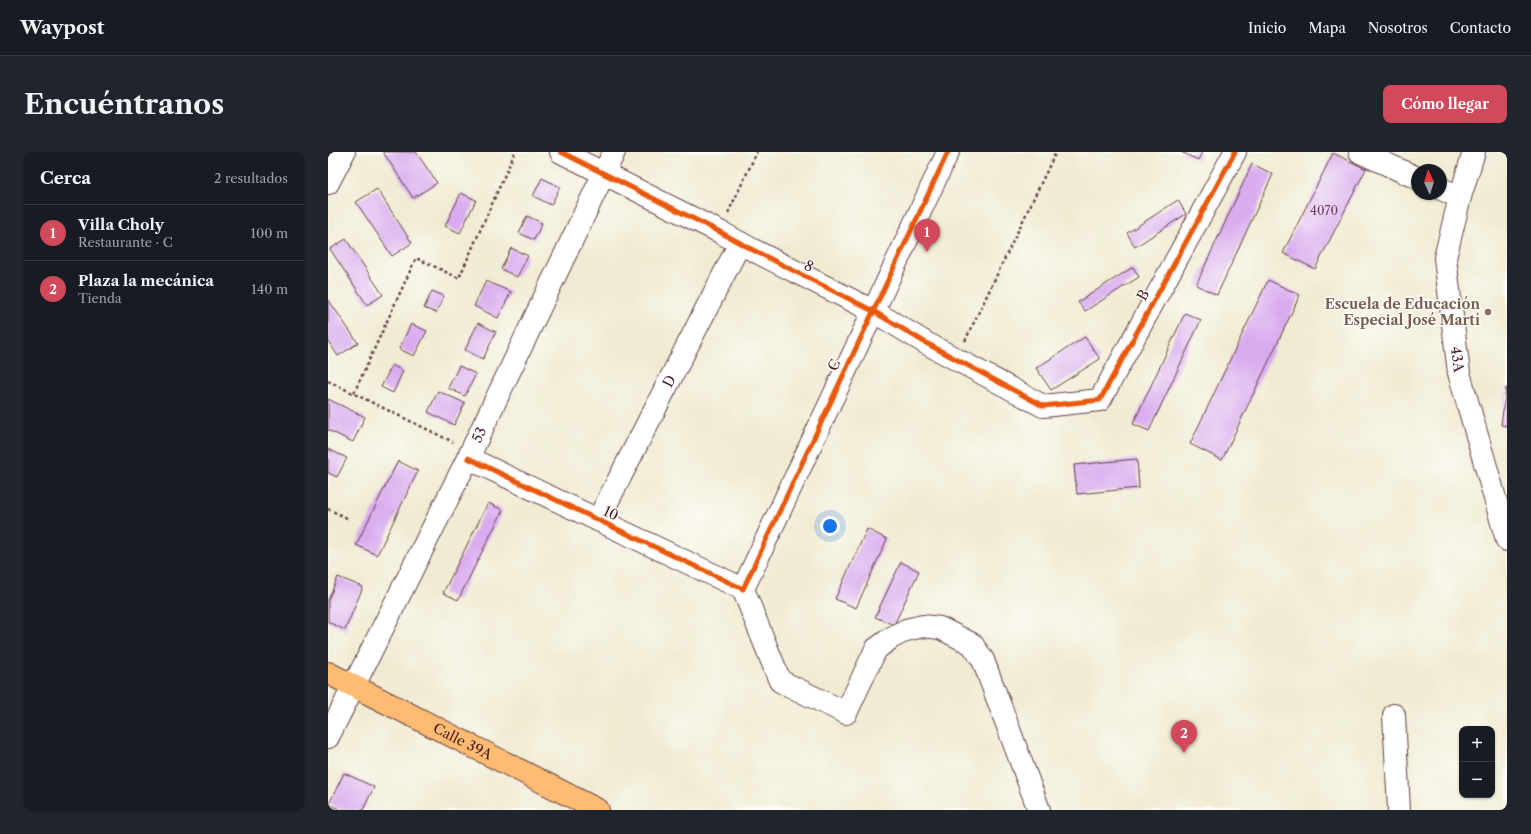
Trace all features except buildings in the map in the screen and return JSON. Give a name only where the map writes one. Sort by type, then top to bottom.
[{"type":"main road","name":"Calle 39A","points":[[328,673],[355,685],[598,810]]},
{"type":"street","points":[[328,182],[344,152]]},
{"type":"street","name":"8","points":[[561,152],[873,311],[1043,406]]},
{"type":"street","name":"53","points":[[328,737],[470,455],[614,152]]},
{"type":"street","name":"C","points":[[743,589],[948,152]]},
{"type":"street","name":"B","points":[[1043,406],[1100,400],[1235,152]]},
{"type":"street","points":[[1360,152],[1411,175]]},
{"type":"street","name":"43A","points":[[1474,152],[1450,193],[1445,258],[1459,373],[1507,540]]},
{"type":"street","name":"D","points":[[598,520],[740,243]]},
{"type":"street","name":"10","points":[[470,455],[598,520],[743,589]]},
{"type":"street","points":[[743,589],[780,681],[846,713],[876,649],[891,638],[906,630],[923,626],[940,628],[972,644],[983,660],[1038,810]]},
{"type":"street","points":[[1394,715],[1399,810]]},
{"type":"path","points":[[354,393],[416,258],[459,278],[515,152]]},
{"type":"path","points":[[720,232],[757,152]]},
{"type":"path","points":[[957,359],[1056,152]]},
{"type":"path","points":[[328,381],[354,393],[470,455]]},
{"type":"path","points":[[328,509],[349,519]]},
{"type":"cycle path","points":[[561,152],[873,311],[926,343],[1043,406],[1100,400],[1235,152]]},
{"type":"cycle path","points":[[468,458],[743,589],[948,152]]},
{"type":"place","name":"Villa Choly","points":[[927,252]]},
{"type":"place","name":"Escuela de Educación Especial José Martí","points":[[1488,312]]},
{"type":"place","name":"Plaza la mecánica","points":[[1184,753]]}]
